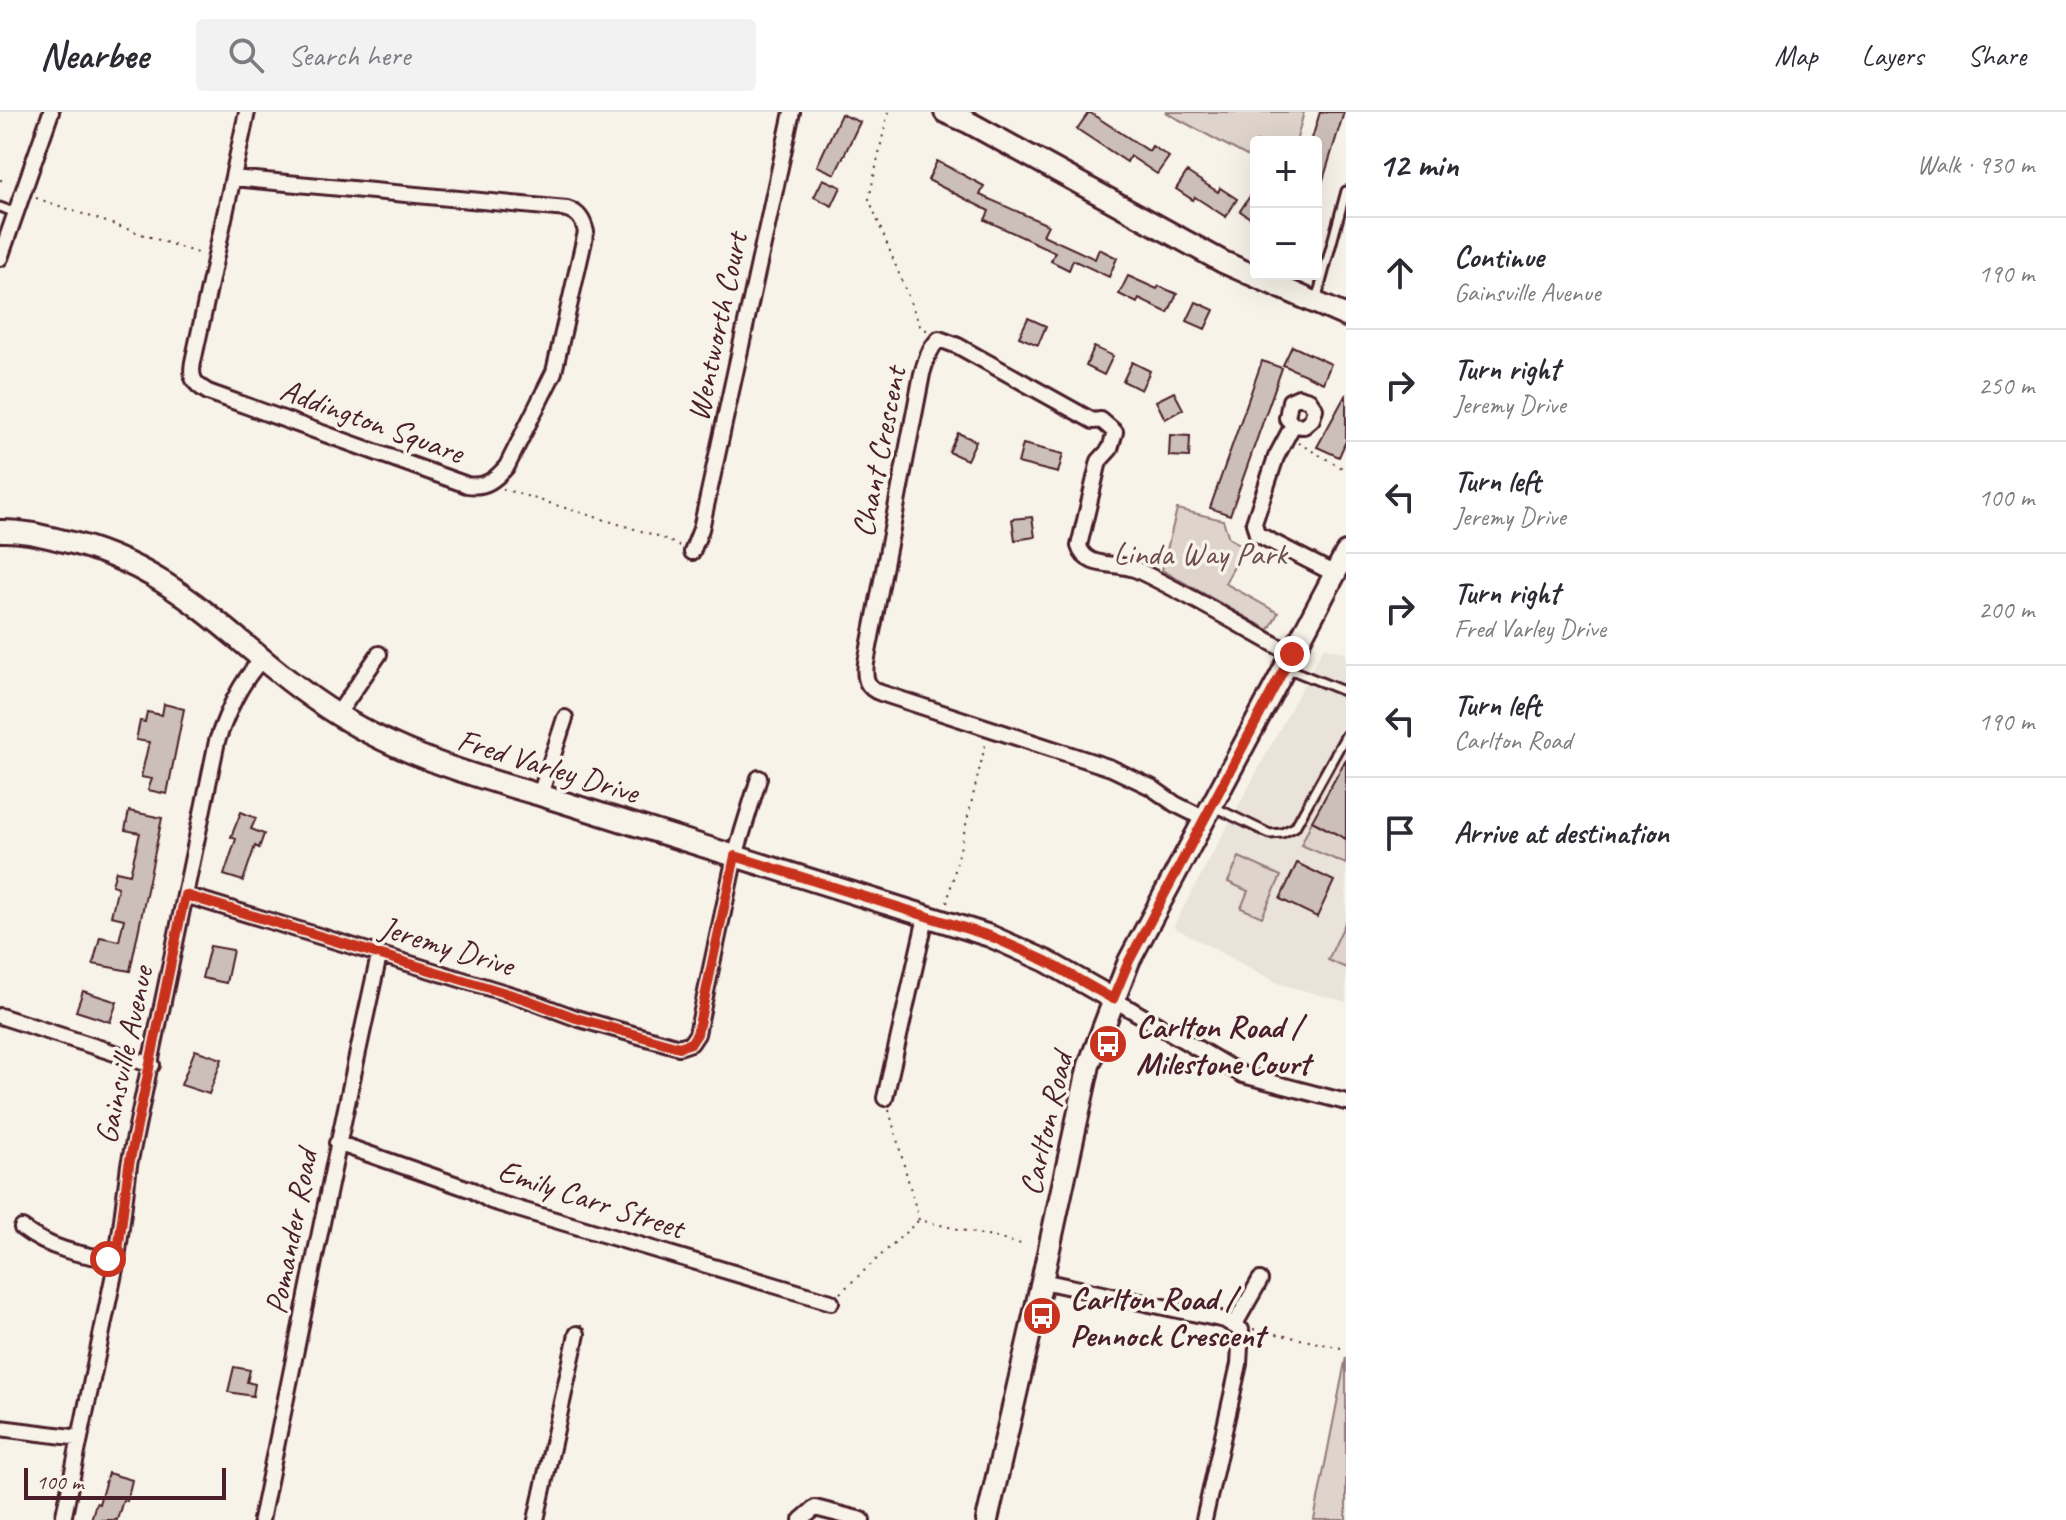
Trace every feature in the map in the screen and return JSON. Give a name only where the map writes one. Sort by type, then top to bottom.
[{"type":"main road","points":[[945,112],[971,117],[1182,241],[1259,279],[1346,316]]},
{"type":"main road","name":"Fred Varley Drive","points":[[0,531],[34,534],[97,548],[125,560],[201,606],[295,687],[337,715],[370,735],[428,760],[990,936],[1046,961],[1113,999]]},
{"type":"main road","name":"Carlton Road","points":[[987,1520],[1089,1065],[1113,999],[1129,961],[1346,553]]},
{"type":"street","points":[[0,258],[51,112]]},
{"type":"street","name":"Addington Square","points":[[233,178],[575,211],[586,232],[554,372],[507,466],[497,477],[486,485],[467,485],[199,387],[193,381],[191,373],[247,112]]},
{"type":"street","name":"Wentworth Court","points":[[692,552],[701,529],[792,112]]},
{"type":"street","name":"Chant Crescent","points":[[1208,813],[1175,804],[1151,787],[1111,768],[872,689],[865,673],[922,374],[928,354],[939,339],[958,346],[1093,421],[1101,420],[1115,432],[1110,449],[1099,461],[1079,546],[1082,556],[1090,561],[1135,569],[1289,661]]},
{"type":"street","points":[[1290,431],[1254,523],[1257,534],[1335,574]]},
{"type":"street","points":[[337,715],[379,654]]},
{"type":"street","name":"Gainsville Avenue","points":[[63,1520],[117,1259],[129,1165],[217,741],[237,692],[262,659]]},
{"type":"street","points":[[540,795],[565,718]]},
{"type":"street","points":[[735,856],[759,778]]},
{"type":"street","name":"Jeremy Drive","points":[[185,895],[525,999],[576,1018],[679,1047],[691,1043],[697,1034],[735,856]]},
{"type":"street","points":[[885,1098],[934,920]]},
{"type":"street","name":"Pomander Road","points":[[261,1520],[337,1143],[379,956]]},
{"type":"street","points":[[1113,999],[1243,1075],[1346,1102]]},
{"type":"street","points":[[0,1016],[152,1065]]},
{"type":"street","name":"Emily Carr Street","points":[[337,1143],[472,1190],[491,1201],[831,1302]]},
{"type":"street","points":[[22,1228],[37,1239],[58,1247],[117,1259]]},
{"type":"street","points":[[1204,1520],[1239,1364],[1238,1327],[1260,1280]]},
{"type":"street","points":[[1042,1281],[1238,1327]]},
{"type":"street","points":[[536,1520],[577,1334]]},
{"type":"street","points":[[0,1428],[80,1438]]},
{"type":"street","points":[[801,1520],[815,1508],[862,1520]]},
{"type":"lane","points":[[1316,302],[1346,191]]},
{"type":"lane","points":[[0,207],[16,213]]},
{"type":"lane","points":[[1289,661],[1346,692]]},
{"type":"lane","points":[[1208,813],[1270,834],[1295,827],[1346,735]]},
{"type":"path","points":[[888,112],[869,199],[920,326],[939,339]]},
{"type":"path","points":[[0,180],[6,181]]},
{"type":"path","points":[[32,197],[216,260]]},
{"type":"path","points":[[1290,431],[1346,470]]},
{"type":"path","points":[[486,485],[661,537],[692,552]]},
{"type":"path","points":[[934,920],[989,729]]},
{"type":"path","points":[[885,1098],[919,1220]]},
{"type":"path","points":[[919,1220],[1021,1244]]},
{"type":"path","points":[[831,1302],[919,1220]]},
{"type":"path","points":[[1238,1327],[1346,1349]]},
{"type":"shaded area","points":[[1324,647],[1346,653],[1346,1002],[1280,984],[1173,927]]},
{"type":"green space","points":[[1165,112],[1304,112],[1298,136],[1250,136],[1250,158]]},
{"type":"green space","name":"Linda Way Park","points":[[1177,509],[1223,520],[1229,538],[1245,547],[1225,583],[1278,613],[1269,630],[1162,570]]},
{"type":"green space","points":[[1312,821],[1346,839],[1346,864],[1301,845]]},
{"type":"green space","points":[[1239,857],[1281,876],[1262,917],[1241,908],[1248,891],[1228,882]]},
{"type":"green space","points":[[1346,921],[1346,968],[1328,960]]},
{"type":"green space","points":[[1346,1357],[1346,1520],[1314,1520]]},
{"type":"building","points":[[1089,112],[1149,151],[1152,146],[1169,157],[1157,174],[1130,156],[1127,162],[1077,129]]},
{"type":"building","points":[[1320,112],[1344,112],[1322,183],[1322,136],[1313,136]]},
{"type":"building","points":[[841,114],[860,122],[835,174],[817,166]]},
{"type":"building","points":[[937,161],[984,186],[980,195],[1048,225],[1043,235],[1095,259],[1099,249],[1117,258],[1109,277],[1073,260],[1069,270],[1051,261],[1055,252],[985,220],[989,211],[928,180]]},
{"type":"building","points":[[1187,172],[1218,192],[1220,188],[1237,199],[1226,217],[1176,189]]},
{"type":"building","points":[[823,179],[841,187],[832,206],[814,197]]},
{"type":"building","points":[[1250,196],[1250,218],[1240,211]]},
{"type":"building","points":[[1128,276],[1177,294],[1168,313],[1139,299],[1137,303],[1119,294]]},
{"type":"building","points":[[1196,302],[1214,310],[1205,329],[1187,321]]},
{"type":"building","points":[[1028,318],[1046,326],[1038,345],[1019,337]]},
{"type":"building","points":[[1292,346],[1331,364],[1323,383],[1283,365]]},
{"type":"building","points":[[1094,347],[1113,356],[1104,375],[1086,366]]},
{"type":"building","points":[[1262,361],[1282,368],[1230,515],[1210,508]]},
{"type":"building","points":[[1132,362],[1150,371],[1141,390],[1123,381]]},
{"type":"building","points":[[1174,392],[1183,409],[1165,419],[1156,401]]},
{"type":"building","points":[[1346,394],[1346,441],[1339,457],[1317,447]]},
{"type":"building","points":[[958,433],[976,441],[967,460],[949,452]]},
{"type":"building","points":[[1170,435],[1190,436],[1189,457],[1169,456]]},
{"type":"building","points":[[1023,444],[1063,454],[1058,473],[1018,463]]},
{"type":"building","points":[[1032,517],[1035,537],[1015,540],[1012,519]]},
{"type":"building","points":[[164,704],[184,709],[167,794],[148,790],[152,779],[141,777],[149,742],[136,740],[140,721],[145,722],[147,712],[162,715]]},
{"type":"building","points":[[1346,759],[1346,839],[1312,821]]},
{"type":"building","points":[[129,811],[162,818],[130,971],[93,964],[100,937],[119,941],[124,919],[111,916],[118,887],[112,885],[116,871],[130,874],[140,833],[125,830]]},
{"type":"building","points":[[241,812],[256,818],[251,829],[264,834],[259,848],[255,846],[243,881],[224,875],[236,839],[231,837]]},
{"type":"building","points":[[1297,863],[1334,881],[1317,917],[1280,899]]},
{"type":"building","points":[[210,946],[233,950],[226,983],[202,978]]},
{"type":"building","points":[[83,991],[117,1002],[110,1022],[76,1011]]},
{"type":"building","points":[[195,1050],[222,1059],[209,1094],[181,1085]]},
{"type":"building","points":[[234,1367],[250,1370],[247,1382],[255,1384],[253,1396],[228,1392]]},
{"type":"building","points":[[108,1473],[132,1480],[127,1501],[123,1500],[117,1520],[91,1520],[96,1503],[99,1504]]},
{"type":"place","name":"Carlton Road / Milestone Court","points":[[1108,1044]]},
{"type":"place","name":"Carlton Road / Pennock Crescent","points":[[1042,1316]]},
{"type":"route","points":[[108,1259],[117,1259],[129,1165],[185,895],[525,999],[576,1018],[679,1047],[691,1043],[697,1034],[735,856],[990,936],[1046,961],[1113,999],[1129,961],[1292,654]]}]
